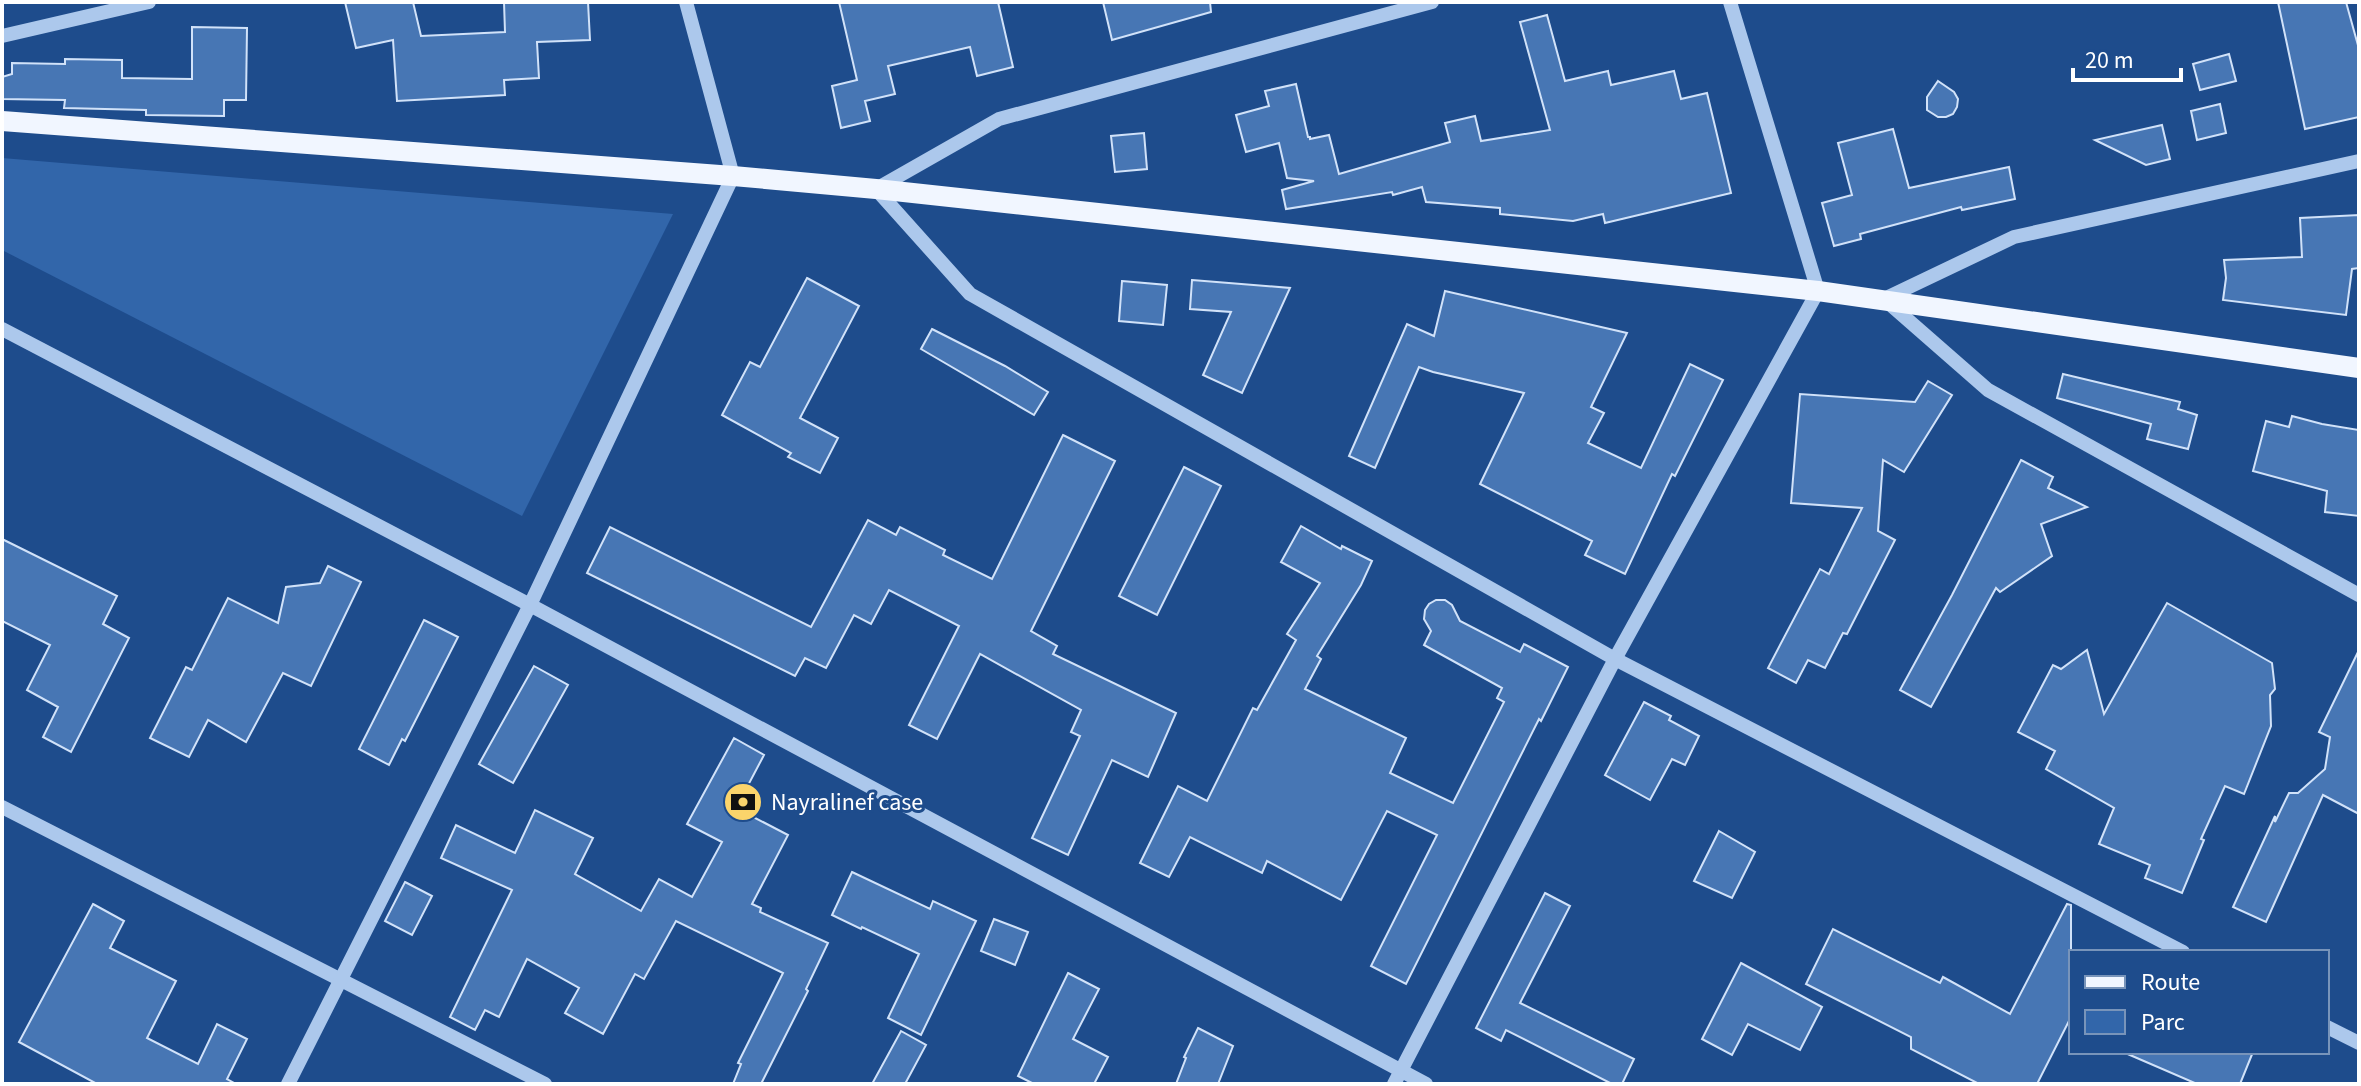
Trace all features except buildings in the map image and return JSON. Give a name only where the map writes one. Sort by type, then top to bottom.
[{"type":"main road","points":[[2,121],[876,189],[1818,291],[2359,368]]},
{"type":"street","points":[[2,36],[149,2]]},
{"type":"street","points":[[288,1084],[530,605],[733,176],[686,2]]},
{"type":"street","points":[[1432,2],[999,119],[876,189],[970,294],[1615,659],[2179,950]]},
{"type":"street","points":[[1397,1077],[1615,659],[1818,291],[1730,2]]},
{"type":"street","points":[[2359,161],[2014,237],[1884,299],[1988,390],[2359,595]]},
{"type":"street","points":[[2,329],[530,605],[1397,1077],[1426,1084]]},
{"type":"street","points":[[2,807],[545,1084]]},
{"type":"street","points":[[2329,1028],[2359,1043]]},
{"type":"green space","points":[[2,158],[673,214],[522,516],[2,250]]},
{"type":"place","name":"Nayralinef case","points":[[743,802]]}]
